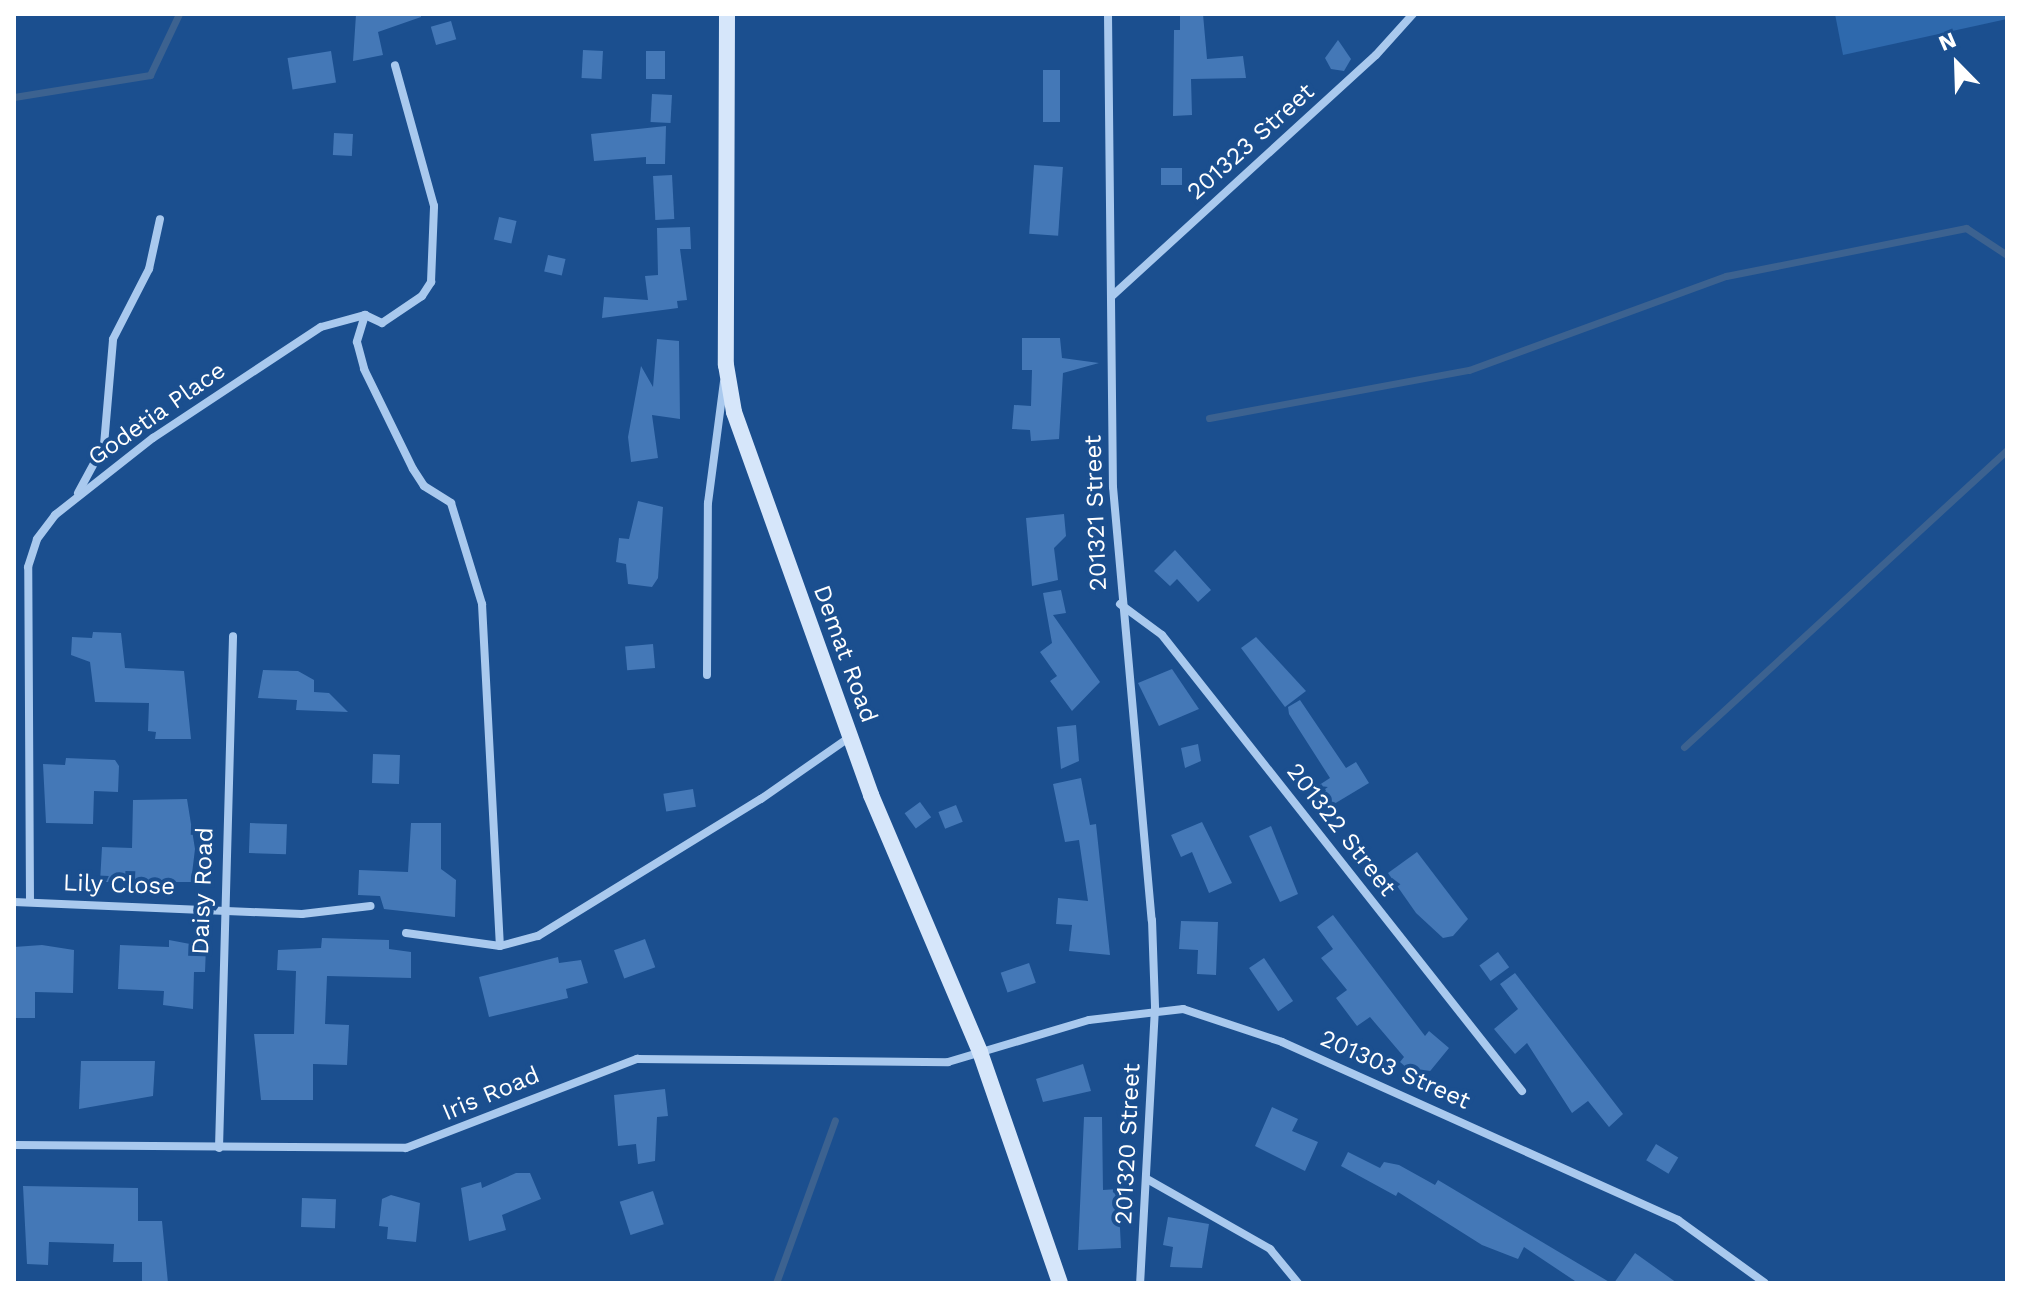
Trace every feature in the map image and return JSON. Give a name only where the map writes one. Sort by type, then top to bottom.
[{"type":"street","name":"Demat Road","points":[[727,14],[726,365],[740,431],[850,737],[980,1052],[1060,1283]]},
{"type":"street","name":"201321 Street","points":[[1108,14],[1120,604],[1143,785],[1155,1008]]},
{"type":"street","name":"201323 Street","points":[[1112,296],[1376,55],[1413,14]]},
{"type":"street","name":"Godetia Place","points":[[30,902],[28,567],[37,539],[76,498],[153,438],[321,327],[365,315],[382,323],[422,296],[431,282],[437,240],[434,206],[395,65]]},
{"type":"street","points":[[76,498],[104,445],[113,339],[149,269],[160,219]]},
{"type":"street","points":[[365,315],[357,342],[364,369],[413,469],[454,509],[482,604],[500,946]]},
{"type":"street","points":[[707,675],[708,503],[726,365]]},
{"type":"street","name":"201322 Street","points":[[1120,604],[1162,635],[1522,1091]]},
{"type":"street","name":"Daisy Road","points":[[219,1148],[222,909],[233,636]]},
{"type":"street","points":[[406,933],[500,946],[555,928],[850,737]]},
{"type":"street","name":"Lily Close","points":[[14,902],[302,914],[371,906]]},
{"type":"street","name":"201303 Street","points":[[980,1052],[1039,1032],[1155,1008],[1183,1009],[1282,1042],[1563,1167],[1703,1234],[1765,1283]]},
{"type":"street","name":"201320 Street","points":[[1140,1283],[1155,1008]]},
{"type":"street","name":"Iris Road","points":[[14,1145],[406,1148],[637,1059],[918,1064],[980,1052]]},
{"type":"street","points":[[1147,1179],[1270,1249],[1298,1283]]},
{"type":"shaded area","points":[[1835,14],[2007,14],[2007,19],[1843,55]]},
{"type":"building","points":[[356,14],[421,14],[421,17],[378,32],[383,55],[353,61]]},
{"type":"building","points":[[1180,14],[1203,14],[1207,59],[1243,56],[1246,78],[1191,79],[1192,115],[1173,116],[1174,30],[1180,30]]},
{"type":"building","points":[[451,21],[456,39],[436,45],[431,27]]},
{"type":"building","points":[[1338,40],[1351,59],[1344,71],[1331,69],[1325,58]]},
{"type":"building","points":[[583,50],[603,51],[602,79],[582,78]]},
{"type":"building","points":[[331,51],[336,83],[293,89],[288,58]]},
{"type":"building","points":[[646,51],[665,51],[665,79],[646,79]]},
{"type":"building","points":[[1043,70],[1060,70],[1060,122],[1043,122]]},
{"type":"building","points":[[652,94],[672,95],[671,123],[651,122]]},
{"type":"building","points":[[666,126],[665,164],[646,164],[646,157],[594,161],[591,134]]},
{"type":"building","points":[[334,133],[353,134],[352,156],[333,155]]},
{"type":"building","points":[[1034,165],[1063,167],[1058,236],[1029,234]]},
{"type":"building","points":[[1161,168],[1182,168],[1182,185],[1161,185]]},
{"type":"building","points":[[672,175],[674,219],[655,220],[653,176]]},
{"type":"building","points":[[499,217],[517,221],[511,243],[494,239]]},
{"type":"building","points":[[690,227],[691,249],[680,249],[687,300],[677,301],[678,308],[602,318],[604,297],[648,300],[645,276],[658,275],[657,228]]},
{"type":"building","points":[[548,255],[566,259],[562,276],[544,272]]},
{"type":"building","points":[[1022,338],[1060,338],[1062,358],[1099,363],[1063,373],[1059,439],[1031,441],[1030,430],[1012,429],[1014,405],[1031,406],[1032,370],[1022,370]]},
{"type":"building","points":[[657,339],[679,341],[680,419],[652,415],[658,458],[631,462],[628,437],[641,366],[653,387]]},
{"type":"building","points":[[638,501],[663,507],[658,578],[652,587],[628,584],[626,564],[616,562],[619,538],[629,539]]},
{"type":"building","points":[[1064,514],[1066,536],[1054,548],[1058,580],[1032,586],[1026,518]]},
{"type":"building","points":[[1175,550],[1211,590],[1198,602],[1177,579],[1170,586],[1154,571]]},
{"type":"building","points":[[1061,590],[1066,613],[1053,615],[1100,682],[1072,711],[1050,681],[1057,676],[1040,652],[1052,643],[1043,593]]},
{"type":"building","points":[[93,632],[121,633],[125,668],[184,671],[191,739],[155,739],[156,732],[148,731],[149,703],[95,702],[90,662],[71,655],[72,637],[92,638]]},
{"type":"building","points":[[1256,637],[1306,691],[1285,707],[1241,648]]},
{"type":"building","points":[[653,644],[655,668],[627,670],[625,646]]},
{"type":"building","points":[[1172,669],[1199,709],[1159,726],[1138,683]]},
{"type":"building","points":[[263,670],[298,671],[314,680],[314,692],[329,693],[348,712],[296,710],[297,700],[258,698]]},
{"type":"building","points":[[1300,700],[1346,768],[1356,762],[1369,783],[1334,804],[1341,814],[1326,823],[1307,793],[1330,778],[1289,714],[1288,707]]},
{"type":"building","points":[[1076,725],[1079,761],[1061,769],[1057,727]]},
{"type":"building","points":[[1198,744],[1201,761],[1185,768],[1181,748]]},
{"type":"building","points":[[373,754],[400,755],[399,784],[372,783]]},
{"type":"building","points":[[66,758],[115,760],[119,766],[118,792],[94,791],[93,824],[46,823],[43,764],[65,765]]},
{"type":"building","points":[[1081,778],[1090,825],[1096,824],[1110,955],[1069,951],[1072,925],[1056,924],[1058,898],[1088,901],[1079,840],[1065,842],[1053,784]]},
{"type":"building","points":[[693,789],[696,807],[666,811],[663,794]]},
{"type":"building","points":[[187,799],[195,849],[191,882],[100,882],[102,847],[132,848],[133,800]]},
{"type":"building","points":[[920,802],[931,817],[916,829],[905,813]]},
{"type":"building","points":[[956,805],[963,822],[945,829],[938,812]]},
{"type":"building","points":[[1202,822],[1232,883],[1209,893],[1192,852],[1181,857],[1171,835]]},
{"type":"building","points":[[250,823],[287,824],[286,854],[249,853]]},
{"type":"building","points":[[411,823],[441,823],[441,869],[456,880],[455,917],[384,909],[380,896],[358,895],[359,870],[408,872]]},
{"type":"building","points":[[1271,826],[1298,894],[1280,902],[1249,836]]},
{"type":"building","points":[[1417,852],[1468,919],[1453,936],[1443,938],[1416,913],[1388,873]]},
{"type":"building","points":[[1333,915],[1425,1036],[1429,1031],[1449,1048],[1422,1081],[1400,1062],[1404,1057],[1370,1017],[1357,1026],[1336,998],[1347,990],[1321,958],[1333,949],[1317,927]]},
{"type":"building","points":[[1181,921],[1218,922],[1216,975],[1197,974],[1198,950],[1179,949]]},
{"type":"building","points":[[322,938],[389,940],[389,949],[411,952],[411,978],[327,976],[325,1024],[349,1025],[347,1065],[313,1064],[313,1100],[261,1100],[254,1034],[294,1034],[296,971],[277,970],[278,950],[321,948]]},
{"type":"building","points":[[645,939],[655,967],[624,978],[614,950]]},
{"type":"building","points":[[169,940],[206,947],[205,972],[194,972],[193,1009],[163,1005],[164,991],[118,989],[120,945],[169,947]]},
{"type":"building","points":[[42,945],[74,950],[73,993],[35,992],[35,1018],[14,1018],[14,947]]},
{"type":"building","points":[[1498,952],[1509,967],[1491,981],[1479,966]]},
{"type":"building","points":[[558,957],[559,963],[581,960],[588,983],[566,989],[568,998],[489,1017],[479,977]]},
{"type":"building","points":[[1264,958],[1293,1001],[1278,1011],[1249,968]]},
{"type":"building","points":[[1029,963],[1036,983],[1007,993],[1001,973]]},
{"type":"building","points":[[1515,973],[1623,1114],[1609,1127],[1588,1101],[1572,1113],[1527,1043],[1515,1054],[1494,1029],[1518,1009],[1500,984]]},
{"type":"building","points":[[81,1061],[155,1061],[153,1096],[79,1109]]},
{"type":"building","points":[[1083,1064],[1091,1091],[1043,1102],[1036,1079]]},
{"type":"building","points":[[665,1089],[668,1116],[657,1117],[655,1161],[638,1164],[636,1144],[618,1146],[614,1095]]},
{"type":"building","points":[[1272,1107],[1298,1119],[1292,1131],[1318,1142],[1305,1171],[1255,1146]]},
{"type":"building","points":[[1084,1117],[1102,1117],[1103,1190],[1118,1189],[1121,1248],[1078,1250]]},
{"type":"building","points":[[1656,1144],[1678,1157],[1669,1174],[1646,1160]]},
{"type":"building","points":[[1348,1152],[1380,1168],[1384,1162],[1399,1165],[1435,1185],[1438,1180],[1611,1283],[1578,1283],[1524,1247],[1518,1259],[1482,1245],[1398,1192],[1396,1196],[1341,1166]]},
{"type":"building","points":[[516,1173],[530,1173],[541,1199],[502,1215],[506,1230],[469,1241],[461,1188],[481,1182],[482,1188]]},
{"type":"building","points":[[23,1186],[138,1188],[138,1221],[162,1221],[168,1283],[142,1283],[142,1262],[113,1262],[114,1244],[49,1242],[48,1265],[27,1264]]},
{"type":"building","points":[[653,1191],[664,1224],[631,1235],[620,1202]]},
{"type":"building","points":[[391,1195],[420,1203],[416,1242],[387,1239],[388,1227],[379,1226],[382,1199]]},
{"type":"building","points":[[302,1198],[336,1199],[335,1228],[301,1227]]},
{"type":"building","points":[[1168,1217],[1209,1224],[1202,1268],[1170,1267],[1173,1247],[1163,1245]]},
{"type":"building","points":[[1635,1253],[1677,1283],[1614,1283]]},
{"type":"waterway","points":[[14,97],[150,75],[179,14]]},
{"type":"waterway","points":[[1209,418],[1469,370],[1726,276],[1966,228],[2007,255]]},
{"type":"waterway","points":[[1684,747],[2007,450]]},
{"type":"waterway","points":[[776,1283],[835,1120]]}]
